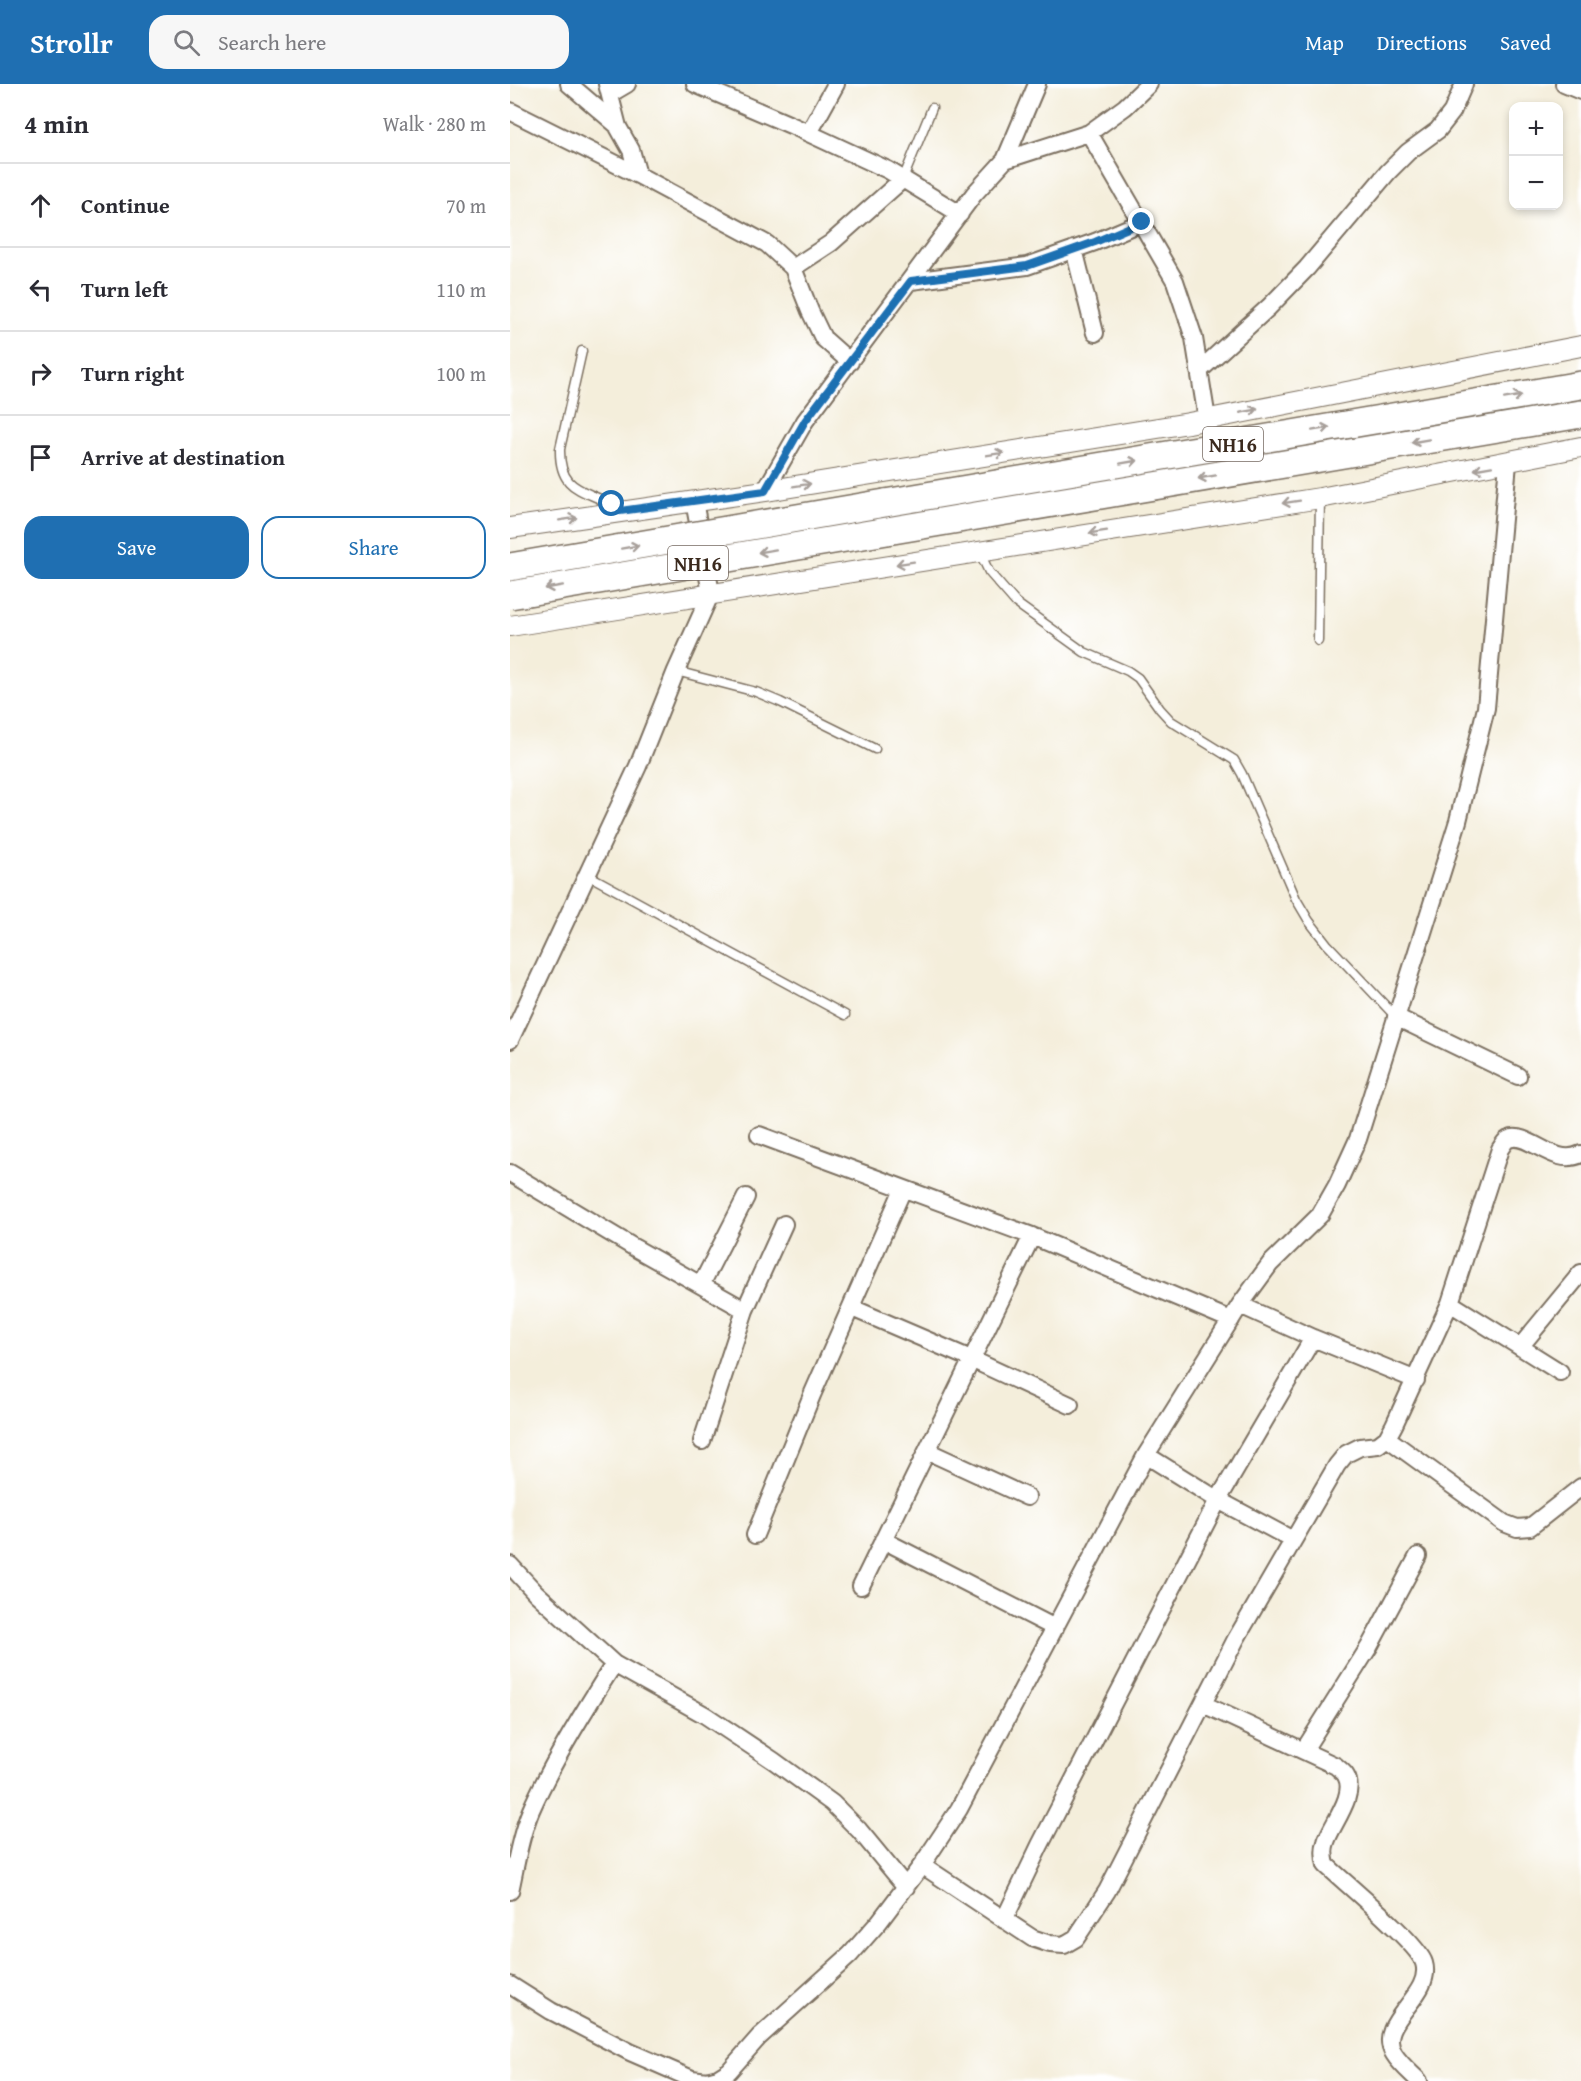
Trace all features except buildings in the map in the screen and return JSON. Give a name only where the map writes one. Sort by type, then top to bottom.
[{"type":"highway","name":"NH16","points":[[510,567],[1581,385]]},
{"type":"highway","name":"NH16","points":[[510,595],[1581,414]]},
{"type":"street","points":[[569,84],[618,127]]},
{"type":"street","points":[[627,84],[609,89],[618,127],[631,150],[638,175]]},
{"type":"street","points":[[695,84],[809,133],[903,179],[960,213]]},
{"type":"street","points":[[809,133],[836,84]]},
{"type":"street","points":[[765,491],[805,421],[960,213],[1005,160],[1037,84]]},
{"type":"street","points":[[1005,160],[1089,133],[1125,107],[1149,84]]},
{"type":"street","points":[[1199,371],[1269,307],[1307,268],[1388,172],[1408,152],[1438,130],[1452,112],[1464,84]]},
{"type":"street","points":[[1564,84],[1581,91]]},
{"type":"street","points":[[510,111],[768,244],[793,267],[823,338],[850,362]]},
{"type":"street","points":[[1089,133],[1175,281],[1194,338],[1207,419]]},
{"type":"street","points":[[793,267],[831,243],[903,179]]},
{"type":"street","points":[[911,281],[1027,266],[1142,222]]},
{"type":"street","points":[[1074,249],[1095,333]]},
{"type":"street","points":[[514,525],[765,491],[1207,419],[1581,346]]},
{"type":"street","points":[[510,626],[1320,498],[1581,447]]},
{"type":"street","points":[[510,1985],[551,2011],[630,2052],[692,2079],[707,2081],[718,2078],[729,2071],[759,2037],[850,1955],[906,1887],[959,1809],[1146,1455],[1240,1305],[1270,1264],[1320,1215],[1358,1140],[1458,821],[1486,708],[1508,463]]},
{"type":"street","points":[[510,1040],[638,766],[676,671],[711,593],[694,501]]},
{"type":"street","points":[[1396,1017],[1518,1076]]},
{"type":"street","points":[[759,1135],[1032,1236],[1231,1320]]},
{"type":"street","points":[[922,1865],[1032,1938],[1050,1944],[1064,1945],[1076,1938],[1107,1891],[1236,1639],[1337,1465],[1346,1454],[1360,1447],[1378,1444],[1387,1438],[1450,1303],[1500,1149],[1505,1141],[1518,1138],[1568,1158],[1581,1154]]},
{"type":"street","points":[[510,1173],[635,1248],[745,1310]]},
{"type":"street","points":[[755,1535],[812,1395],[903,1189]]},
{"type":"street","points":[[701,1285],[746,1197]]},
{"type":"street","points":[[702,1441],[745,1310],[784,1224]]},
{"type":"street","points":[[861,1586],[1032,1236]]},
{"type":"street","points":[[1520,1347],[1581,1273]]},
{"type":"street","points":[[1450,1303],[1560,1372]]},
{"type":"street","points":[[1240,1305],[1416,1380]]},
{"type":"street","points":[[852,1308],[1070,1405]]},
{"type":"street","points":[[1004,1920],[1040,1845],[1218,1500],[1313,1338]]},
{"type":"street","points":[[1387,1438],[1503,1523],[1517,1528],[1530,1527],[1581,1487]]},
{"type":"street","points":[[927,1451],[1027,1497]]},
{"type":"street","points":[[1146,1455],[1218,1500],[1293,1540]]},
{"type":"street","points":[[883,1540],[1055,1628]]},
{"type":"street","points":[[1304,1750],[1369,1647],[1418,1556]]},
{"type":"street","points":[[510,1565],[536,1593],[614,1665],[705,1715],[832,1803],[859,1830],[906,1887]]},
{"type":"street","points":[[510,1891],[521,1841],[531,1811],[589,1703],[614,1665]]},
{"type":"street","points":[[1203,1704],[1336,1766],[1347,1777],[1348,1789],[1344,1806],[1326,1841],[1323,1853],[1326,1865],[1411,1944],[1423,1960],[1426,1971],[1422,1986],[1394,2025],[1390,2035],[1390,2045],[1394,2054],[1419,2081]]},
{"type":"lane","points":[[903,179],[932,108]]},
{"type":"lane","points":[[582,351],[560,449],[560,465],[565,478],[584,494],[603,500],[620,511]]},
{"type":"lane","points":[[1318,641],[1320,498]]},
{"type":"lane","points":[[979,551],[989,572],[1016,603],[1084,652],[1128,670],[1138,678],[1171,721],[1233,760],[1242,774],[1296,899],[1309,921],[1327,944],[1396,1017]]},
{"type":"lane","points":[[676,671],[756,692],[875,749]]},
{"type":"lane","points":[[588,874],[845,1015]]},
{"type":"route","points":[[612,504],[620,511],[765,491],[805,421],[911,281],[1027,266],[1095,242],[1142,222]]}]
